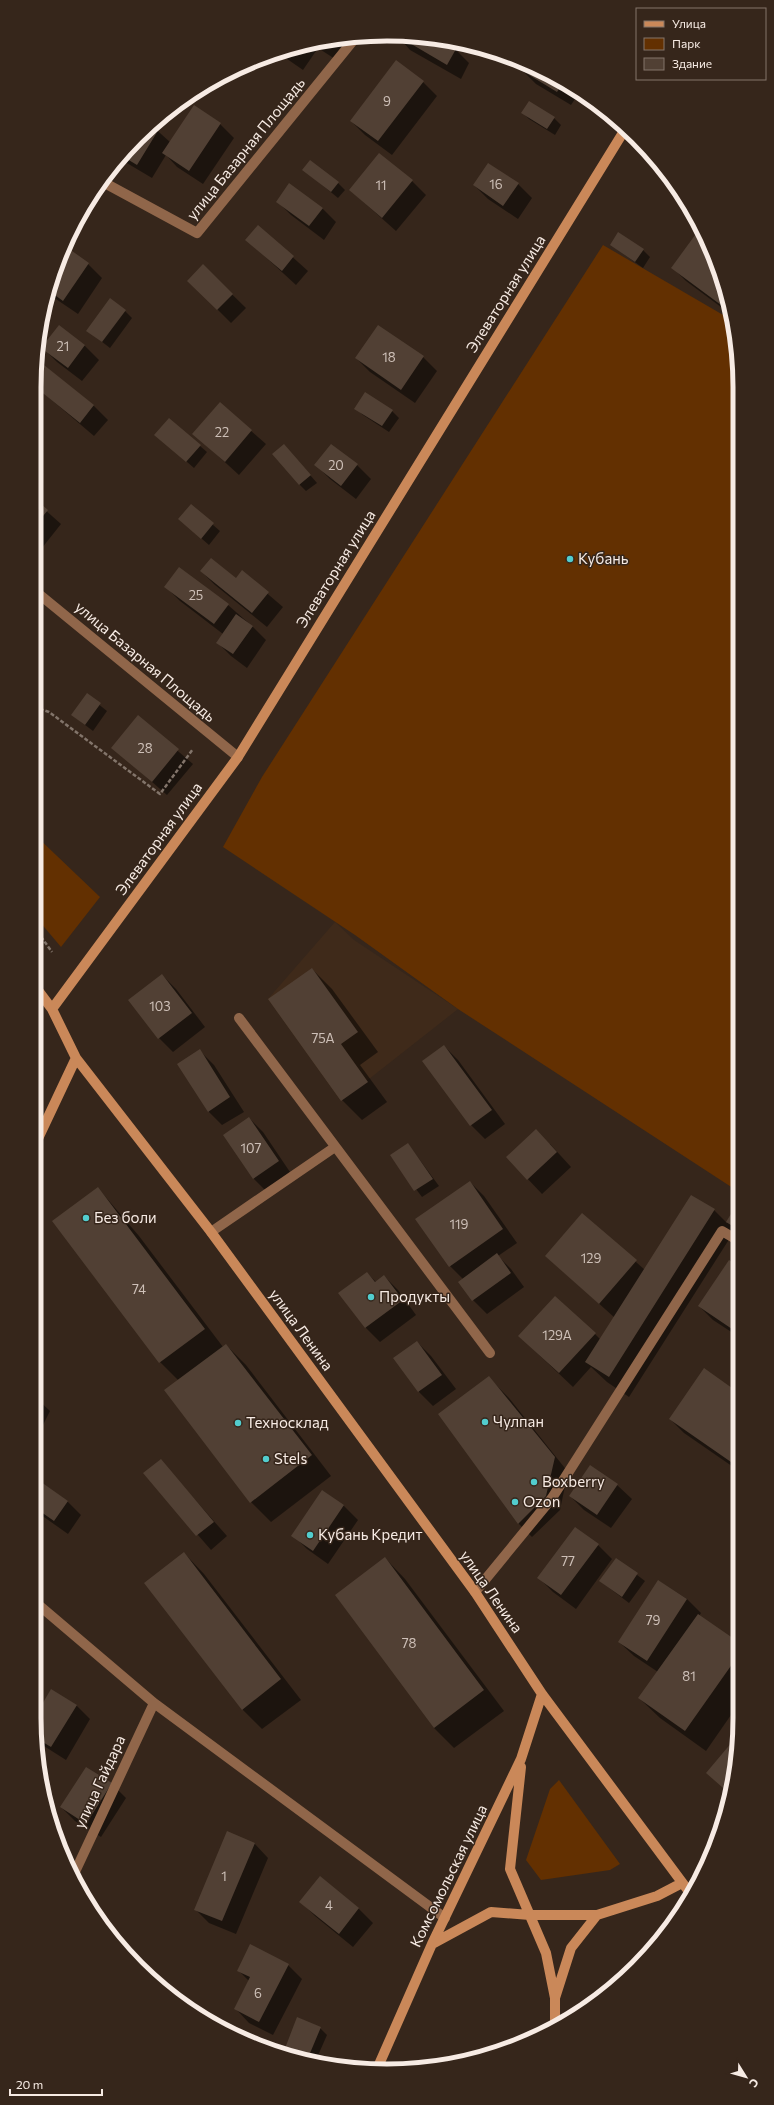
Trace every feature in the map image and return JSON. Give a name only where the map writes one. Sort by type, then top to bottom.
[{"type":"street","name":"улица Базарная Площадь","points":[[107,184],[197,233],[350,43]]},
{"type":"street","name":"Элеваторная улица","points":[[52,1009],[238,757],[622,134]]},
{"type":"street","name":"улица Базарная Площадь","points":[[41,596],[238,757]]},
{"type":"street","name":"улица Ленина","points":[[41,994],[52,1009],[76,1058],[211,1232],[475,1592],[542,1694],[682,1883]]},
{"type":"street","points":[[240,1018],[490,1353]]},
{"type":"street","points":[[41,1132],[76,1058]]},
{"type":"street","points":[[211,1232],[335,1146]]},
{"type":"street","points":[[475,1592],[552,1498],[722,1231],[733,1237]]},
{"type":"street","points":[[41,1607],[154,1703],[445,1918]]},
{"type":"street","name":"Комсомольская улица","points":[[379,2064],[432,1944],[521,1759],[542,1694]]},
{"type":"street","name":"улица Гайдара","points":[[76,1869],[154,1703]]},
{"type":"street","points":[[521,1759],[510,1869],[546,1953],[556,1998],[556,2020]]},
{"type":"street","points":[[432,1944],[490,1912],[530,1915],[597,1915],[657,1896],[682,1883],[688,1890]]},
{"type":"street","points":[[556,1998],[571,1948],[597,1915]]},
{"type":"path","points":[[41,709],[49,712],[160,794],[206,732]]},
{"type":"path","points":[[41,937],[52,952]]},
{"type":"shaded area","points":[[335,922],[354,940],[458,1009],[341,1101],[268,999]]},
{"type":"green space","name":"Кубань","points":[[603,245],[725,316],[730,342],[733,387],[733,1188],[458,1009],[355,935],[223,847],[262,777]]},
{"type":"green space","points":[[41,841],[100,897],[61,947],[41,923]]},
{"type":"green space","points":[[559,1780],[620,1864],[610,1870],[541,1880],[526,1860],[550,1789]]},
{"type":"building","points":[[408,42],[432,44],[456,49],[447,65]]},
{"type":"building","points":[[396,60],[424,81],[378,141],[350,121]]},
{"type":"building","points":[[522,68],[560,87],[557,92],[521,70]]},
{"type":"building","points":[[529,101],[555,117],[547,129],[521,113]]},
{"type":"building","points":[[194,105],[221,123],[189,171],[162,153]]},
{"type":"building","points":[[158,128],[159,129],[137,165],[127,159],[142,142]]},
{"type":"building","points":[[379,153],[413,180],[382,218],[349,190]]},
{"type":"building","points":[[310,160],[339,182],[331,192],[302,170]]},
{"type":"building","points":[[488,163],[519,183],[503,206],[473,185]]},
{"type":"building","points":[[289,183],[323,208],[309,226],[276,202]]},
{"type":"building","points":[[258,225],[294,256],[282,271],[245,240]]},
{"type":"building","points":[[618,232],[644,249],[635,262],[610,245]]},
{"type":"building","points":[[697,233],[715,276],[722,303],[721,305],[671,268]]},
{"type":"building","points":[[70,249],[89,263],[63,301],[54,294]]},
{"type":"building","points":[[203,264],[233,294],[217,310],[187,281]]},
{"type":"building","points":[[110,298],[126,310],[102,342],[86,331]]},
{"type":"building","points":[[59,325],[85,345],[68,368],[43,350],[44,344]]},
{"type":"building","points":[[378,325],[424,356],[401,390],[355,358]]},
{"type":"building","points":[[44,365],[94,405],[80,423],[41,392],[42,368]]},
{"type":"building","points":[[365,392],[393,410],[382,426],[354,409]]},
{"type":"building","points":[[220,402],[252,430],[225,462],[192,434]]},
{"type":"building","points":[[169,418],[201,445],[186,462],[154,435]]},
{"type":"building","points":[[284,444],[311,475],[299,485],[272,454]]},
{"type":"building","points":[[331,444],[358,464],[341,486],[314,465]]},
{"type":"building","points":[[41,504],[48,510],[41,518]]},
{"type":"building","points":[[191,504],[214,523],[201,539],[178,519]]},
{"type":"building","points":[[211,558],[236,578],[242,570],[269,592],[252,613],[200,571]]},
{"type":"building","points":[[179,567],[229,604],[214,624],[164,587]]},
{"type":"building","points":[[236,614],[253,626],[233,654],[216,643]]},
{"type":"building","points":[[87,693],[101,703],[85,725],[71,715]]},
{"type":"building","points":[[138,715],[179,749],[152,782],[111,748]]},
{"type":"building","points":[[312,968],[358,1032],[341,1044],[368,1082],[341,1101],[268,999]]},
{"type":"building","points":[[162,974],[192,1013],[158,1039],[128,1000]]},
{"type":"building","points":[[444,1045],[492,1110],[470,1126],[422,1061]]},
{"type":"building","points":[[200,1049],[230,1097],[208,1112],[177,1064]]},
{"type":"building","points":[[249,1117],[279,1161],[253,1179],[223,1135]]},
{"type":"building","points":[[536,1129],[557,1152],[527,1180],[506,1157]]},
{"type":"building","points":[[408,1143],[433,1179],[414,1191],[390,1155]]},
{"type":"building","points":[[470,1181],[503,1229],[449,1267],[415,1219]]},
{"type":"building","points":[[98,1187],[205,1329],[159,1363],[52,1221]]},
{"type":"building","points":[[691,1195],[715,1209],[609,1377],[585,1362]]},
{"type":"building","points":[[733,1211],[733,1226],[726,1222]]},
{"type":"building","points":[[582,1213],[637,1260],[599,1304],[545,1256]]},
{"type":"building","points":[[497,1253],[511,1273],[472,1301],[458,1282]]},
{"type":"building","points":[[729,1260],[733,1263],[732,1329],[698,1306]]},
{"type":"building","name":"Продукты","points":[[367,1272],[375,1282],[384,1275],[403,1300],[365,1328],[338,1293]]},
{"type":"building","points":[[555,1296],[596,1333],[559,1373],[518,1336]]},
{"type":"building","points":[[417,1341],[442,1375],[418,1392],[393,1358]]},
{"type":"building","name":"Техносклад","points":[[226,1344],[312,1455],[250,1503],[164,1390]]},
{"type":"building","points":[[704,1368],[733,1389],[733,1459],[731,1462],[669,1419]]},
{"type":"building","points":[[489,1376],[555,1457],[546,1496],[518,1524],[438,1414]]},
{"type":"building","points":[[161,1459],[214,1522],[196,1536],[143,1473]]},
{"type":"building","points":[[590,1465],[618,1484],[597,1515],[569,1496]]},
{"type":"building","points":[[41,1482],[68,1501],[54,1521],[41,1512]]},
{"type":"building","points":[[322,1490],[344,1505],[313,1551],[291,1536]]},
{"type":"building","points":[[575,1527],[599,1544],[561,1595],[537,1578]]},
{"type":"building","points":[[184,1552],[281,1679],[242,1710],[144,1583]]},
{"type":"building","points":[[385,1557],[484,1690],[434,1728],[335,1595]]},
{"type":"building","points":[[616,1558],[638,1573],[622,1597],[599,1581]]},
{"type":"building","points":[[658,1580],[687,1599],[647,1661],[618,1642]]},
{"type":"building","points":[[698,1614],[733,1638],[733,1663],[685,1731],[638,1698]]},
{"type":"building","points":[[51,1689],[77,1705],[51,1747],[42,1742],[41,1706]]},
{"type":"building","points":[[732,1742],[725,1790],[706,1773]]},
{"type":"building","points":[[86,1767],[112,1783],[86,1824],[60,1807]]},
{"type":"building","points":[[227,1831],[255,1843],[222,1921],[194,1910]]},
{"type":"building","points":[[320,1876],[359,1908],[339,1934],[299,1902]]},
{"type":"building","points":[[250,1944],[289,1964],[259,2022],[234,2009],[250,1977],[237,1971]]},
{"type":"building","points":[[297,2017],[321,2027],[309,2055],[285,2049]]},
{"type":"place","name":"Кубань","points":[[570,559]]},
{"type":"place","name":"Без боли","points":[[86,1218]]},
{"type":"place","name":"Продукты","points":[[371,1297]]},
{"type":"place","name":"Чулпан","points":[[485,1422]]},
{"type":"place","name":"Техносклад","points":[[238,1423]]},
{"type":"place","name":"Stels","points":[[266,1459]]},
{"type":"place","name":"Boxberry","points":[[534,1482]]},
{"type":"place","name":"Ozon","points":[[515,1502]]},
{"type":"place","name":"Кубань Кредит","points":[[310,1535]]}]
